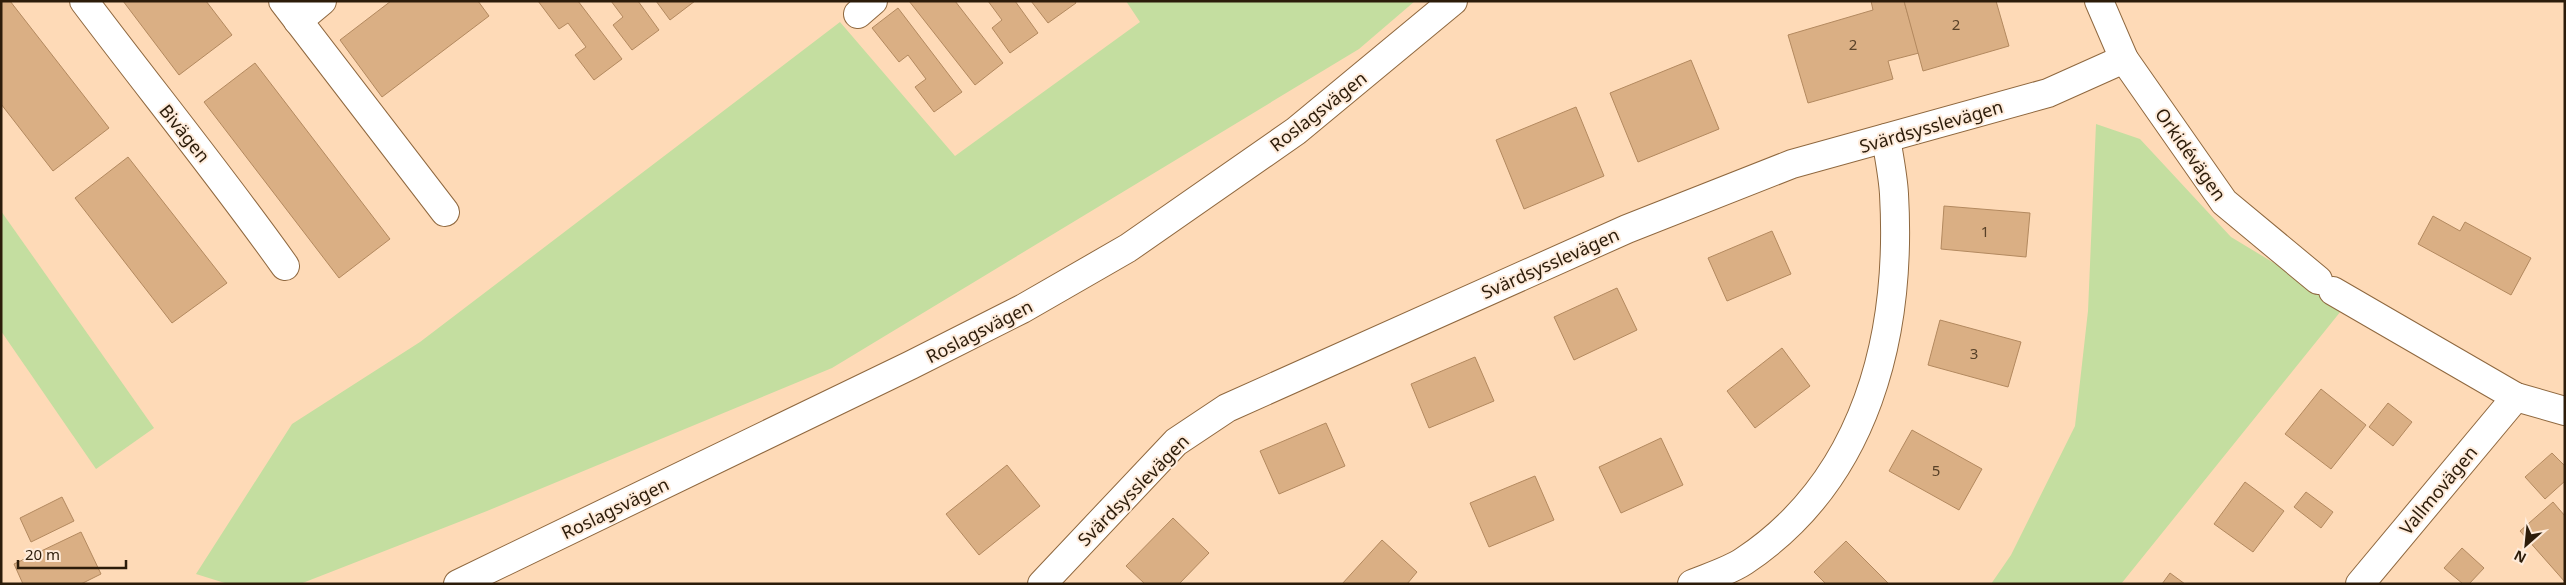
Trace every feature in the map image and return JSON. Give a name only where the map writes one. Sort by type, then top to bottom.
[{"type":"street","name":"Bivägen","points":[[84,1],[156,97],[234,194],[285,266]]},
{"type":"street","points":[[322,1],[290,11],[445,212]]},
{"type":"street","name":"Roslagsvägen","points":[[458,584],[911,366],[1022,309],[1128,248],[1296,131],[1453,1]]},
{"type":"street","name":"Orkidévägen","points":[[2099,1],[2124,59],[2224,202],[2326,285],[2516,397],[2565,411]]},
{"type":"street","name":"Svärdsysslevägen","points":[[1042,584],[1176,442],[1228,408],[1627,229],[1792,164],[2048,92],[2124,59]]},
{"type":"street","points":[[1692,584],[1743,562],[1780,533],[1808,506],[1849,445],[1864,413],[1871,396],[1883,352],[1892,288],[1894,194],[1886,138]]},
{"type":"street","name":"Vallmovägen","points":[[2360,584],[2516,397]]},
{"type":"green space","points":[[1126,1],[1415,1],[1359,49],[832,368],[487,511],[300,584],[228,584],[196,574],[292,424],[420,342],[840,22],[955,156],[1140,22]]},
{"type":"green space","points":[[2096,124],[2140,139],[2231,237],[2345,306],[2121,584],[1991,584],[2011,555],[2075,426],[2088,311]]},
{"type":"green space","points":[[1,211],[154,428],[96,469],[1,331]]},
{"type":"building","points":[[1,1],[10,1],[109,128],[53,171],[1,104]]},
{"type":"building","points":[[123,1],[206,1],[232,35],[179,75]]},
{"type":"building","points":[[391,1],[478,1],[489,16],[382,97],[340,40]]},
{"type":"building","points":[[538,1],[578,1],[622,59],[594,80],[575,55],[586,47],[568,23],[559,29]]},
{"type":"building","points":[[611,1],[638,1],[659,30],[632,50],[613,25],[623,17]]},
{"type":"building","points":[[656,1],[695,1],[670,20]]},
{"type":"building","points":[[909,1],[955,1],[1003,63],[975,85]]},
{"type":"building","points":[[988,1],[1015,1],[1038,33],[1010,53],[992,28],[1002,20]]},
{"type":"building","points":[[1031,1],[1075,1],[1076,3],[1048,23]]},
{"type":"building","points":[[1871,1],[1904,1],[1919,53],[1888,61],[1893,79],[1808,103],[1788,35],[1873,10]]},
{"type":"building","points":[[1904,1],[1996,1],[2009,46],[1923,71]]},
{"type":"building","points":[[898,8],[962,92],[934,112],[915,87],[926,79],[908,55],[899,62],[872,28]]},
{"type":"building","points":[[1691,60],[1719,129],[1638,162],[1610,93]]},
{"type":"building","points":[[255,63],[390,239],[339,278],[204,102]]},
{"type":"building","points":[[1576,107],[1604,176],[1524,209],[1496,140]]},
{"type":"building","points":[[128,157],[227,283],[172,323],[75,198]]},
{"type":"building","points":[[1944,206],[2030,213],[2026,257],[1941,249]]},
{"type":"building","points":[[2433,216],[2460,231],[2465,222],[2531,258],[2511,295],[2418,244]]},
{"type":"building","points":[[1772,231],[1791,274],[1727,301],[1708,258]]},
{"type":"building","points":[[1617,288],[1637,330],[1574,360],[1554,317]]},
{"type":"building","points":[[1940,320],[2021,342],[2008,387],[1928,365]]},
{"type":"building","points":[[1782,348],[1810,386],[1755,428],[1727,391]]},
{"type":"building","points":[[1475,357],[1494,401],[1429,428],[1411,384]]},
{"type":"building","points":[[2321,389],[2366,425],[2331,469],[2285,434]]},
{"type":"building","points":[[2388,403],[2412,422],[2393,446],[2369,427]]},
{"type":"building","points":[[1326,423],[1345,466],[1279,494],[1260,451]]},
{"type":"building","points":[[1912,430],[1982,469],[1959,510],[1889,471]]},
{"type":"building","points":[[1661,438],[1683,485],[1621,513],[1599,467]]},
{"type":"building","points":[[2552,453],[2565,466],[2565,481],[2545,499],[2525,477]]},
{"type":"building","points":[[1007,465],[1040,506],[979,555],[946,514]]},
{"type":"building","points":[[1535,476],[1554,520],[1489,547],[1470,503]]},
{"type":"building","points":[[2245,482],[2284,511],[2253,552],[2214,524]]},
{"type":"building","points":[[2306,492],[2333,512],[2321,528],[2294,507]]},
{"type":"building","points":[[62,497],[74,521],[31,542],[20,518]]},
{"type":"building","points":[[2553,502],[2565,516],[2565,582],[2520,531]]},
{"type":"building","points":[[1173,518],[1209,553],[1179,584],[1145,584],[1126,566]]},
{"type":"building","points":[[81,532],[101,574],[81,584],[23,584],[14,564]]},
{"type":"building","points":[[1382,540],[1417,572],[1407,584],[1342,584]]},
{"type":"building","points":[[1846,541],[1889,584],[1826,584],[1814,572]]},
{"type":"building","points":[[2462,548],[2484,568],[2469,584],[2463,584],[2444,568]]},
{"type":"building","points":[[2170,573],[2185,584],[2162,584]]}]
